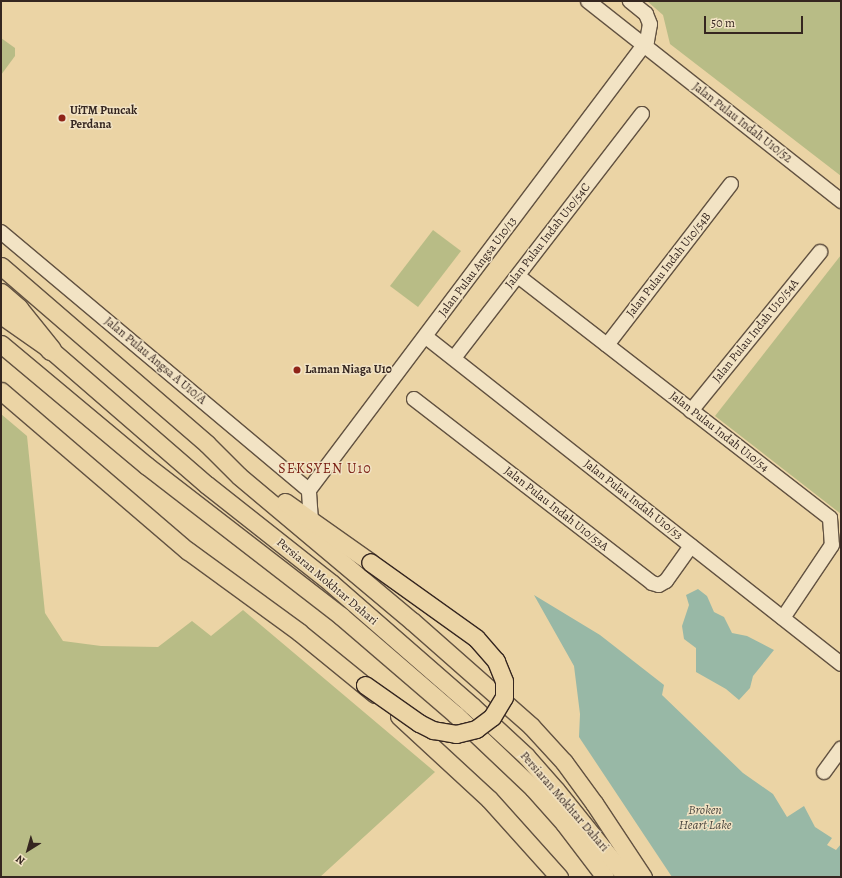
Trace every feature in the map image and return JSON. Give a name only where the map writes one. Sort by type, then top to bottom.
[{"type":"highway","points":[[1,294],[18,309],[51,350]]},
{"type":"main road","points":[[1,266],[207,444],[239,476],[412,621],[531,726],[564,762],[594,803],[642,877]]},
{"type":"main road","name":"Persiaran Mokhtar Dahari","points":[[1,315],[51,350],[207,485],[331,583],[472,706],[526,756],[556,790],[626,877]]},
{"type":"main road","name":"Persiaran Mokhtar Dahari","points":[[1,344],[147,466],[341,616],[455,714],[533,788],[564,823],[605,877]]},
{"type":"main road","points":[[1,391],[188,551],[299,632],[365,685],[419,723],[433,730],[456,734],[476,729],[492,717],[504,697],[504,681],[496,662],[476,638],[311,521],[207,444]]},
{"type":"main road","points":[[365,685],[489,799],[560,877]]},
{"type":"street","name":"Jalan Pulau Indah U10/52","points":[[588,1],[841,201]]},
{"type":"street","name":"Jalan Pulau Angsa U10/13","points":[[309,490],[426,337],[647,40],[650,24],[646,14],[630,1]]},
{"type":"street","name":"Jalan Pulau Indah U10/54C","points":[[454,358],[642,114]]},
{"type":"street","name":"Jalan Pulau Indah U10/54B","points":[[607,345],[731,184]]},
{"type":"street","name":"Jalan Pulau Angsa A U10/A","points":[[1,232],[309,490]]},
{"type":"street","name":"Jalan Pulau Indah U10/54A","points":[[691,411],[820,252]]},
{"type":"street","name":"Jalan Pulau Indah U10/54","points":[[518,276],[830,518],[832,545],[783,618]]},
{"type":"street","name":"Jalan Pulau Indah U10/53","points":[[426,337],[841,664]]},
{"type":"street","name":"Jalan Pulau Indah U10/53A","points":[[414,399],[652,583],[659,585],[666,581],[691,546]]},
{"type":"street","points":[[309,490],[311,521]]},
{"type":"street","points":[[824,772],[841,749]]},
{"type":"green space","points":[[647,1],[841,1],[841,176],[670,44],[663,15]]},
{"type":"green space","points":[[1,38],[15,48],[15,56],[1,75]]},
{"type":"green space","points":[[433,230],[461,251],[418,307],[390,286]]},
{"type":"green space","points":[[841,255],[841,514],[715,416]]},
{"type":"green space","points":[[1,414],[27,436],[45,613],[63,641],[101,646],[158,647],[192,621],[211,636],[243,610],[435,772],[320,877],[1,877]]},
{"type":"water","points":[[698,589],[707,596],[714,612],[724,617],[732,633],[747,636],[774,650],[753,676],[750,688],[739,700],[726,689],[696,672],[696,648],[684,639],[682,626],[689,605],[686,595]]},
{"type":"water","name":"Broken Heart Lake","points":[[534,595],[600,635],[664,685],[662,695],[743,773],[773,794],[787,817],[804,806],[815,827],[832,838],[827,845],[836,850],[841,844],[841,877],[672,877],[579,737],[580,714],[574,666]]},
{"type":"place","name":"UiTM Puncak Perdana","points":[[62,118]]},
{"type":"place","name":"Laman Niaga U10","points":[[297,370]]},
{"type":"district","name":"SEKSYEN U10","points":[[325,469]]}]
